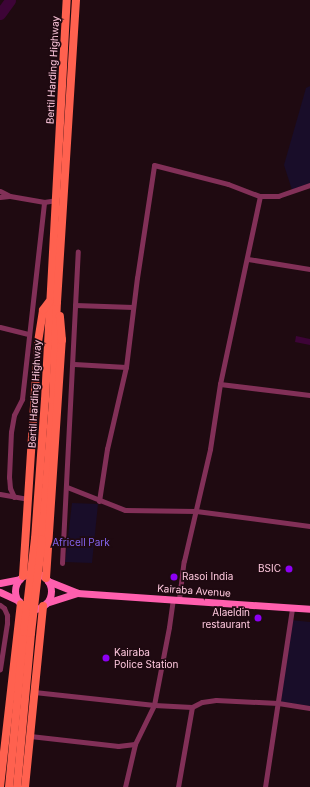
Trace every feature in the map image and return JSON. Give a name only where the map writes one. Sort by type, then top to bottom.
[{"type":"main road","name":"Bertil Harding Highway","points":[[53,302],[56,200],[67,0]]},
{"type":"main road","name":"Bertil Harding Highway","points":[[9,787],[40,487],[76,0]]},
{"type":"main road","points":[[22,578],[38,342],[43,310],[53,302],[61,318],[62,340],[47,580]]},
{"type":"main road","name":"Bertil Harding Highway","points":[[17,787],[47,487],[52,317]]},
{"type":"main road","points":[[0,787],[20,602]]},
{"type":"main road","points":[[25,787],[34,692],[45,604]]},
{"type":"street","points":[[98,501],[107,450],[126,367],[133,307],[154,166],[228,184],[260,196],[278,196],[310,185]]},
{"type":"street","points":[[0,191],[10,196]]},
{"type":"street","points":[[0,197],[10,196],[44,202],[56,200]]},
{"type":"street","points":[[125,787],[135,744],[154,705],[184,561],[210,449],[220,384],[248,259],[260,196]]},
{"type":"street","points":[[14,497],[10,488],[9,477],[11,432],[14,415],[22,399],[28,334],[44,202]]},
{"type":"street","points":[[62,563],[74,364],[78,251]]},
{"type":"street","points":[[248,259],[310,269]]},
{"type":"street","points":[[75,305],[133,307]]},
{"type":"street","points":[[0,327],[28,334]]},
{"type":"street","points":[[74,364],[126,367]]},
{"type":"street","points":[[220,384],[310,395]]},
{"type":"street","points":[[67,487],[98,501],[125,510],[196,512],[310,526]]},
{"type":"street","points":[[0,494],[28,499]]},
{"type":"street","points":[[0,583],[22,578],[35,573],[47,580],[78,593]]},
{"type":"street","points":[[20,602],[16,590],[22,578]]},
{"type":"street","points":[[45,604],[51,592],[47,580]]},
{"type":"street","points":[[0,592],[32,609],[78,593]]},
{"type":"street","name":"Kairaba Avenue","points":[[78,593],[310,609]]},
{"type":"street","points":[[0,605],[4,608],[7,615],[0,669]]},
{"type":"street","points":[[265,787],[292,608]]},
{"type":"street","points":[[34,692],[154,705],[192,706],[202,702],[216,700],[278,703],[310,708]]},
{"type":"street","points":[[178,787],[192,706]]},
{"type":"street","points":[[30,736],[118,746],[135,744]]},
{"type":"green space","points":[[310,86],[310,183],[292,190],[284,165],[306,88]]},
{"type":"green space","name":"Africell Park","points":[[72,503],[98,504],[92,563],[65,562]]},
{"type":"green space","points":[[291,620],[310,622],[310,706],[281,702]]},
{"type":"shaded area","points":[[296,336],[310,339],[310,345],[295,342]]},
{"type":"waterway","points":[[0,14],[10,0]]},
{"type":"place","name":"BSIC","points":[[289,569]]},
{"type":"place","name":"Rasoi India","points":[[174,577]]},
{"type":"place","name":"Alaeldin restaurant","points":[[258,618]]},
{"type":"place","name":"Kairaba Police Station","points":[[106,658]]}]
